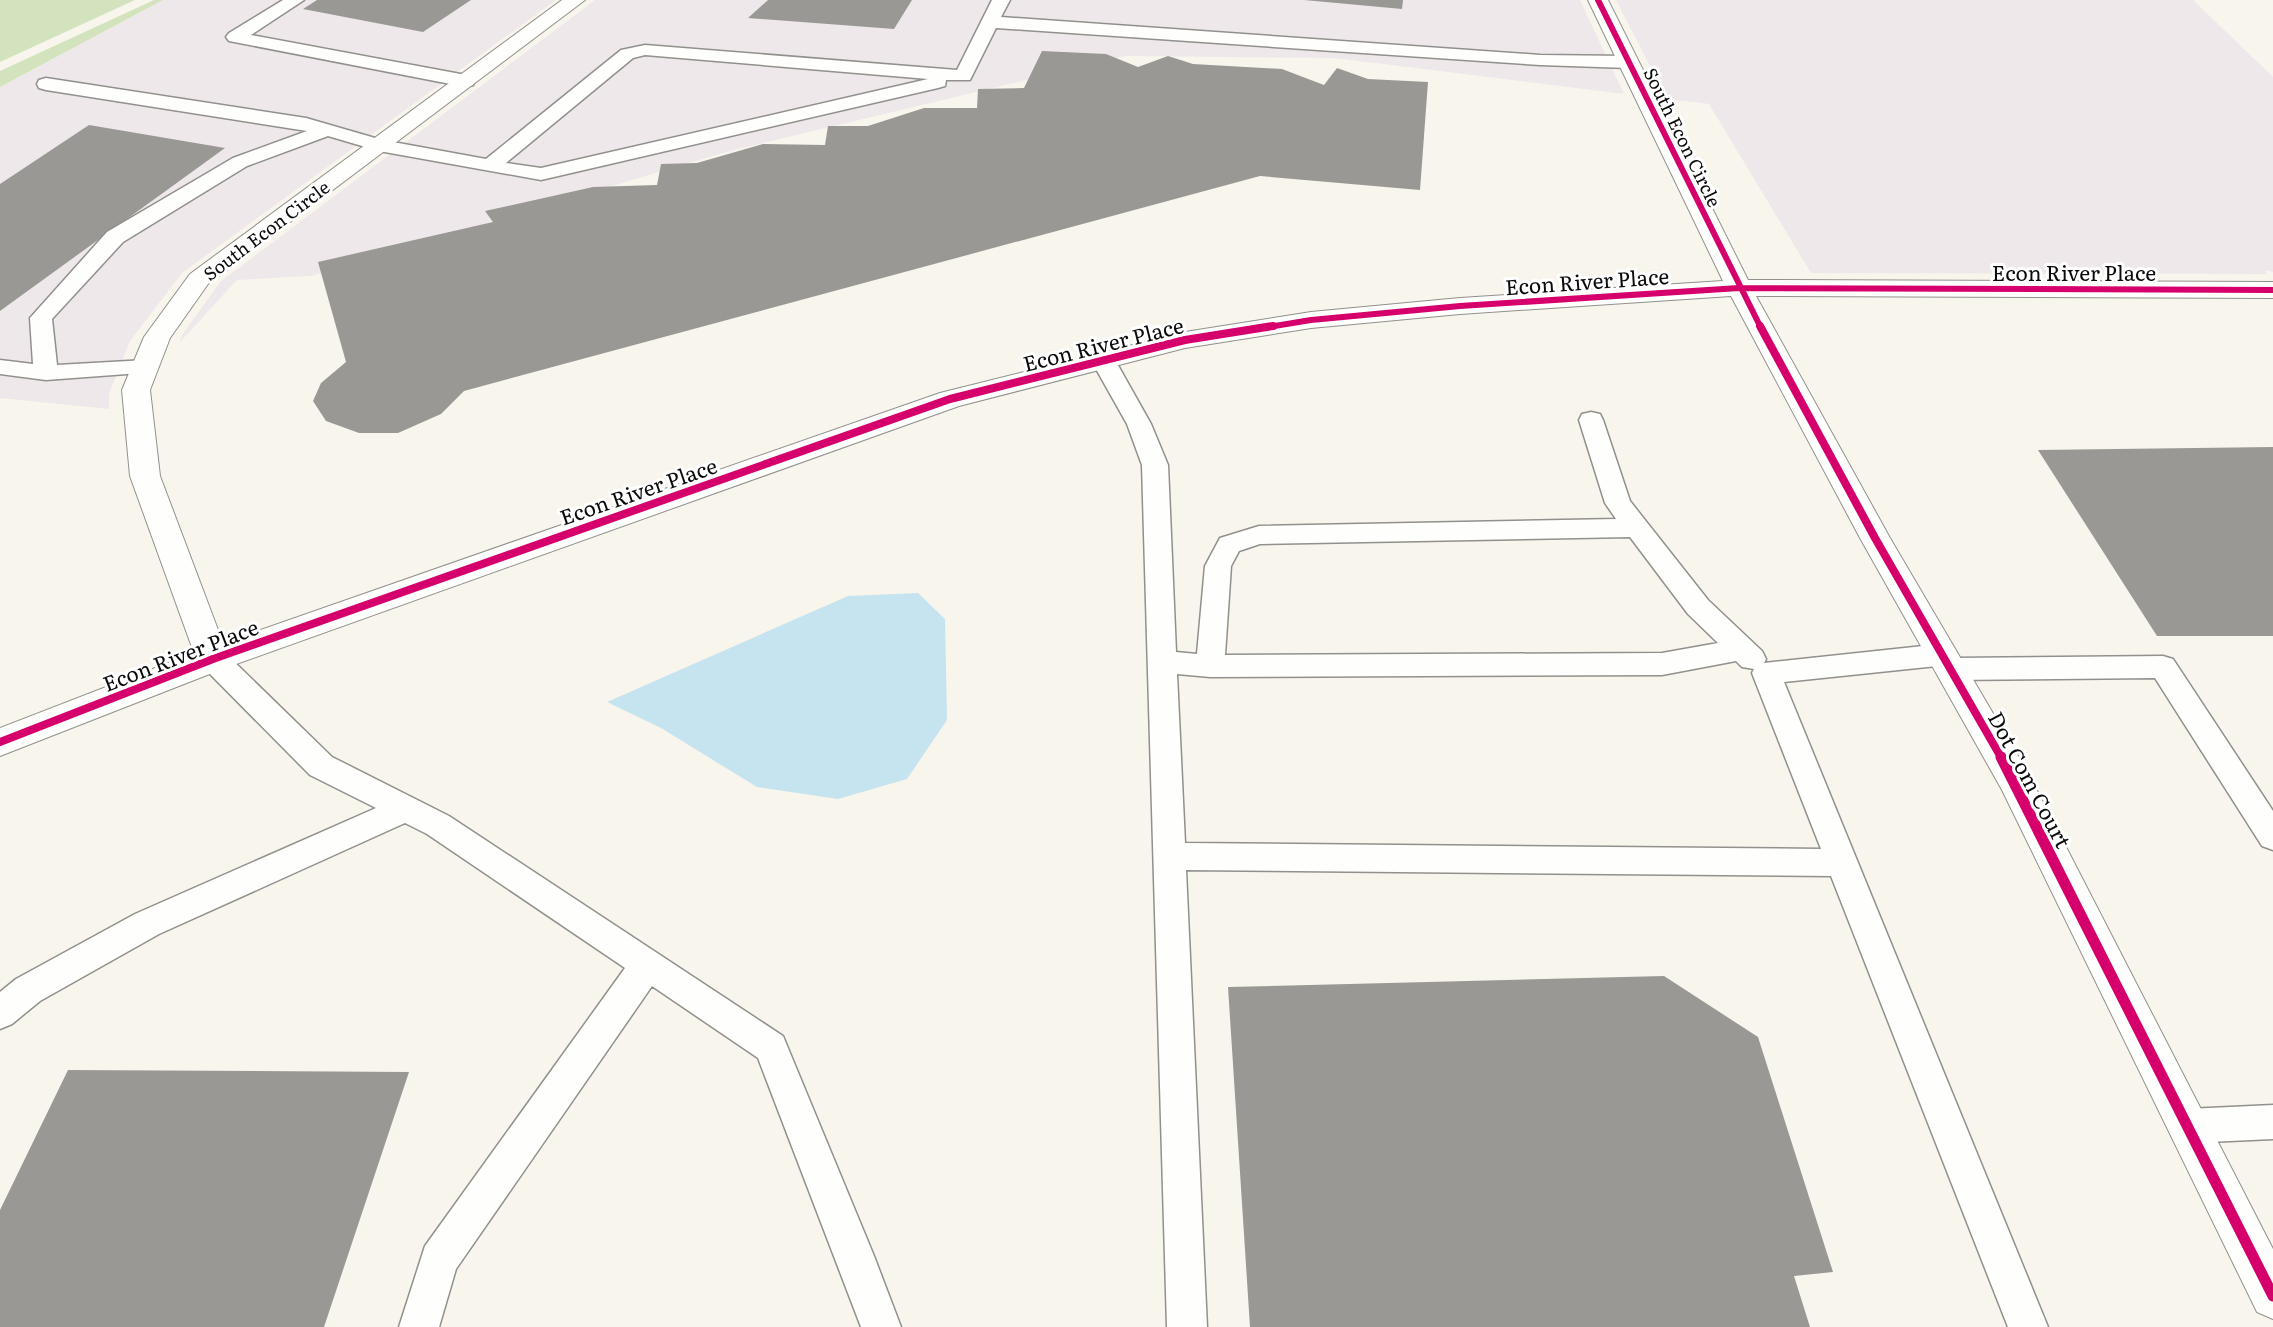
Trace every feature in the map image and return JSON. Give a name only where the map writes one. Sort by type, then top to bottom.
[{"type":"street","name":"South Econ Circle","points":[[213,660],[145,476],[136,390],[157,337],[199,279],[575,0]]},
{"type":"street","name":"South Econ Circle","points":[[1598,0],[1739,288]]},
{"type":"street","name":"Econ River Place","points":[[0,742],[213,660],[950,399],[1185,340],[1311,320],[1460,306],[1739,288],[2273,290]]},
{"type":"street","name":"Dot Com Court","points":[[1739,288],[1875,538],[2016,783],[2273,1296]]},
{"type":"lane","points":[[295,0],[235,37],[466,81]]},
{"type":"lane","points":[[963,76],[1001,0]]},
{"type":"lane","points":[[990,22],[1529,59],[1628,62]]},
{"type":"lane","points":[[490,166],[627,54],[645,50],[963,76]]},
{"type":"lane","points":[[45,84],[306,124],[379,146],[541,174],[963,76]]},
{"type":"lane","points":[[46,373],[41,318],[115,237],[240,162],[327,130]]},
{"type":"lane","points":[[1103,360],[1139,424],[1155,465],[1187,1327]]},
{"type":"lane","points":[[0,367],[46,373],[146,367]]},
{"type":"lane","points":[[1592,420],[1618,502],[1698,607],[1766,673],[2028,1327]]},
{"type":"lane","points":[[1210,666],[1218,566],[1229,545],[1259,535],[1637,528]]},
{"type":"lane","points":[[1163,662],[1210,666],[1662,664],[1741,649]]},
{"type":"lane","points":[[213,660],[321,766],[438,825],[771,1047],[855,1256],[880,1327]]},
{"type":"lane","points":[[1766,673],[1946,662],[2163,667],[2273,837]]},
{"type":"lane","points":[[0,1013],[28,990],[147,924],[405,809]]},
{"type":"lane","points":[[1170,856],[1842,862]]},
{"type":"lane","points":[[419,1327],[439,1260],[648,963]]},
{"type":"lane","points":[[2187,1126],[2273,1122]]},
{"type":"shaded area","points":[[163,0],[556,0],[182,273],[130,341],[109,394],[109,409],[0,398],[0,87]]},
{"type":"shaded area","points":[[595,0],[1580,0],[1624,94],[1335,58],[1126,56],[726,152],[311,276],[237,280],[180,342],[182,335],[220,282]]},
{"type":"shaded area","points":[[1616,0],[2193,0],[2273,77],[2273,272],[2265,270],[2267,274],[1811,273],[1709,104],[1667,99]]},
{"type":"green space","points":[[0,0],[135,0],[0,62]]},
{"type":"green space","points":[[154,0],[163,0],[0,87],[0,71]]},
{"type":"water","points":[[918,593],[945,619],[947,720],[907,779],[838,799],[757,787],[661,728],[607,702],[848,596]]},
{"type":"building","points":[[317,0],[471,0],[423,32],[303,9]]},
{"type":"building","points":[[768,0],[912,0],[894,29],[748,18]]},
{"type":"building","points":[[1304,0],[1403,0],[1402,9]]},
{"type":"building","points":[[1042,51],[1106,54],[1138,67],[1168,56],[1193,64],[1282,69],[1324,85],[1337,68],[1368,79],[1428,82],[1420,190],[1260,176],[464,391],[441,414],[398,433],[359,433],[326,421],[313,401],[321,383],[346,362],[318,262],[493,222],[485,211],[593,187],[657,185],[661,164],[697,163],[763,144],[825,145],[828,126],[868,126],[924,108],[977,108],[978,89],[1024,88]]},
{"type":"building","points":[[89,125],[225,148],[0,311],[0,184]]},
{"type":"building","points":[[2273,447],[2273,636],[2157,636],[2038,450]]},
{"type":"building","points":[[1664,976],[1758,1037],[1833,1272],[1794,1276],[1810,1327],[1250,1327],[1228,987]]},
{"type":"building","points":[[68,1070],[409,1072],[324,1327],[0,1327],[0,1210]]},
{"type":"cycle path","points":[[1598,0],[1739,288],[1875,538],[2016,783],[2273,1296]]},
{"type":"cycle path","points":[[0,742],[213,659],[950,399],[1185,340],[1311,320],[1460,306],[1739,288],[2273,290]]}]
